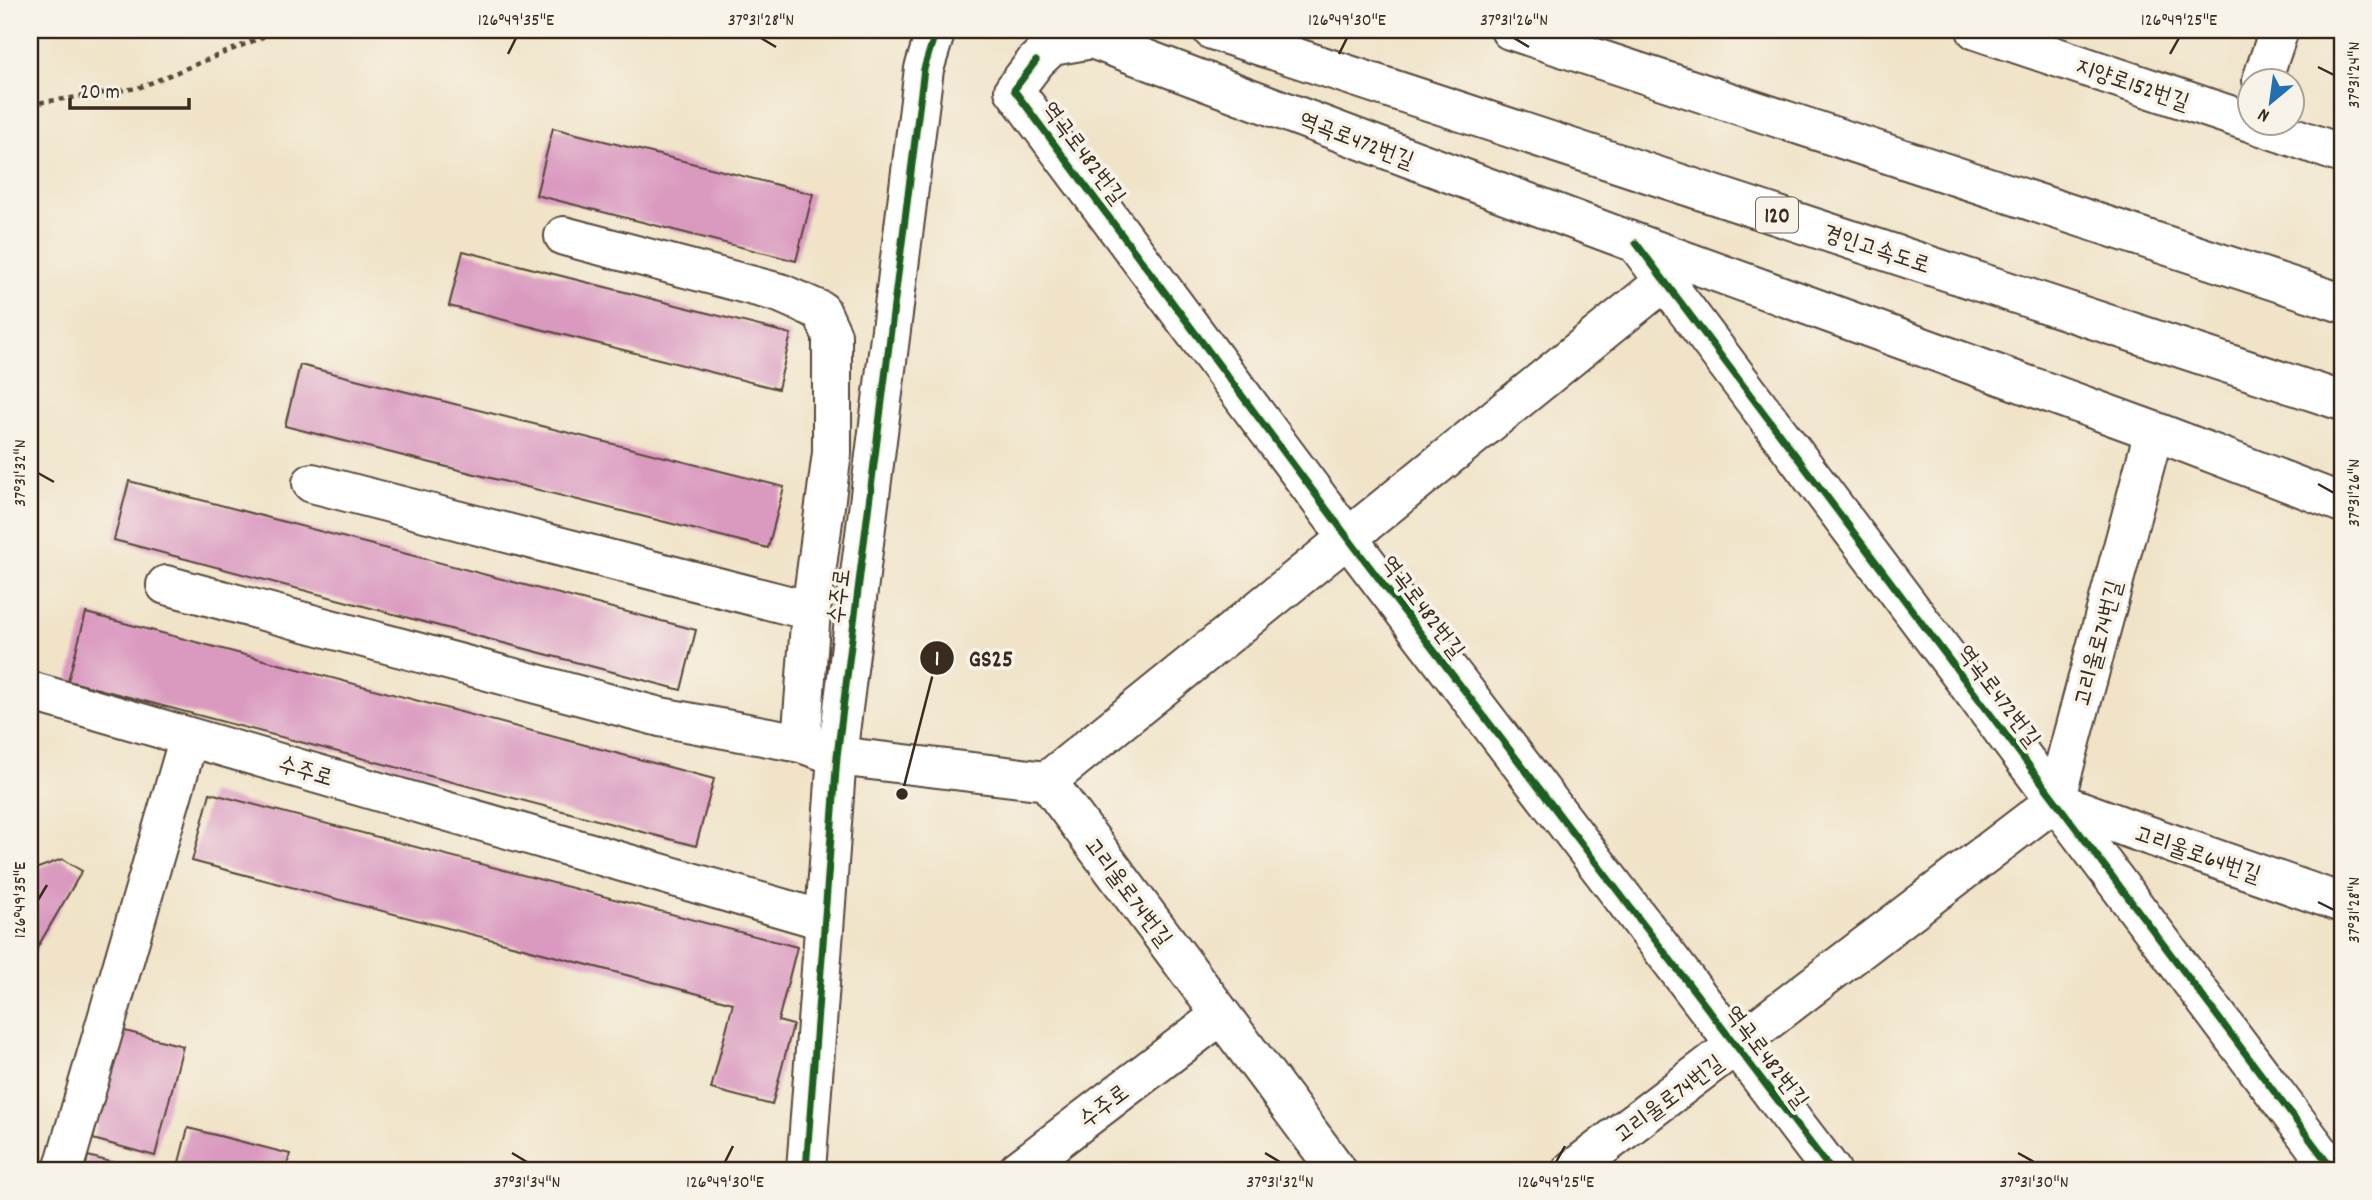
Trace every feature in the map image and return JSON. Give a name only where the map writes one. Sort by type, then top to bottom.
[{"type":"main road","name":"경인고속도로","points":[[1212,30],[2342,401]]},
{"type":"main road","points":[[1510,30],[2342,303]]},
{"type":"main road","name":"지양로152번길","points":[[1976,30],[2236,117]]},
{"type":"main road","points":[[2267,66],[2279,30]]},
{"type":"main road","name":"역곡로472번길","points":[[1036,61],[1052,46],[1092,39],[1636,243],[2333,1170]]},
{"type":"main road","name":"수주로","points":[[806,1170],[837,756],[924,69],[933,40]]},
{"type":"main road","name":"역곡로482번길","points":[[1036,61],[1014,90],[1348,537],[1831,1170]]},
{"type":"main road","name":"지양로152번길","points":[[2290,136],[2342,155]]},
{"type":"main road","points":[[564,236],[780,293],[821,311],[832,335],[832,453],[811,611],[801,743]]},
{"type":"main road","points":[[1636,243],[2154,431],[2342,503]]},
{"type":"main road","points":[[166,586],[660,717],[801,743],[837,756],[1047,781],[1665,281]]},
{"type":"main road","name":"고리울로74번길","points":[[1573,1170],[2055,801],[2154,431]]},
{"type":"main road","points":[[312,483],[811,611]]},
{"type":"main road","name":"수주로","points":[[30,691],[824,920]]},
{"type":"main road","points":[[63,1170],[189,737]]},
{"type":"main road","name":"고리울로74번길","points":[[1047,781],[1337,1170]]},
{"type":"main road","name":"고리울로64번길","points":[[2055,801],[2342,902]]},
{"type":"main road","name":"수주로","points":[[1018,1170],[1222,1015]]},
{"type":"path","points":[[30,104],[138,88],[280,30]]},
{"type":"building","points":[[553,128],[813,194],[796,261],[536,195]]},
{"type":"building","points":[[463,251],[791,334],[778,389],[449,306]]},
{"type":"building","points":[[300,365],[784,487],[768,548],[285,426]]},
{"type":"building","points":[[129,481],[696,630],[681,690],[114,540]]},
{"type":"building","points":[[86,613],[714,779],[696,846],[68,681]]},
{"type":"building","points":[[210,793],[797,947],[778,1021],[793,1025],[772,1105],[711,1089],[733,1003],[192,861]]},
{"type":"building","points":[[62,859],[82,871],[30,960],[30,871]]},
{"type":"building","points":[[121,1030],[183,1046],[155,1156],[93,1139]]},
{"type":"building","points":[[188,1128],[290,1154],[286,1170],[177,1170]]},
{"type":"building","points":[[88,1156],[137,1169],[137,1170],[85,1170]]},
{"type":"cycle path","points":[[806,1170],[837,756],[924,69],[936,30]]},
{"type":"cycle path","points":[[1036,61],[1014,90],[1360,554],[1831,1170]]},
{"type":"cycle path","points":[[1636,243],[2333,1170]]},
{"type":"place","name":"GS25","points":[[902,794]]}]
